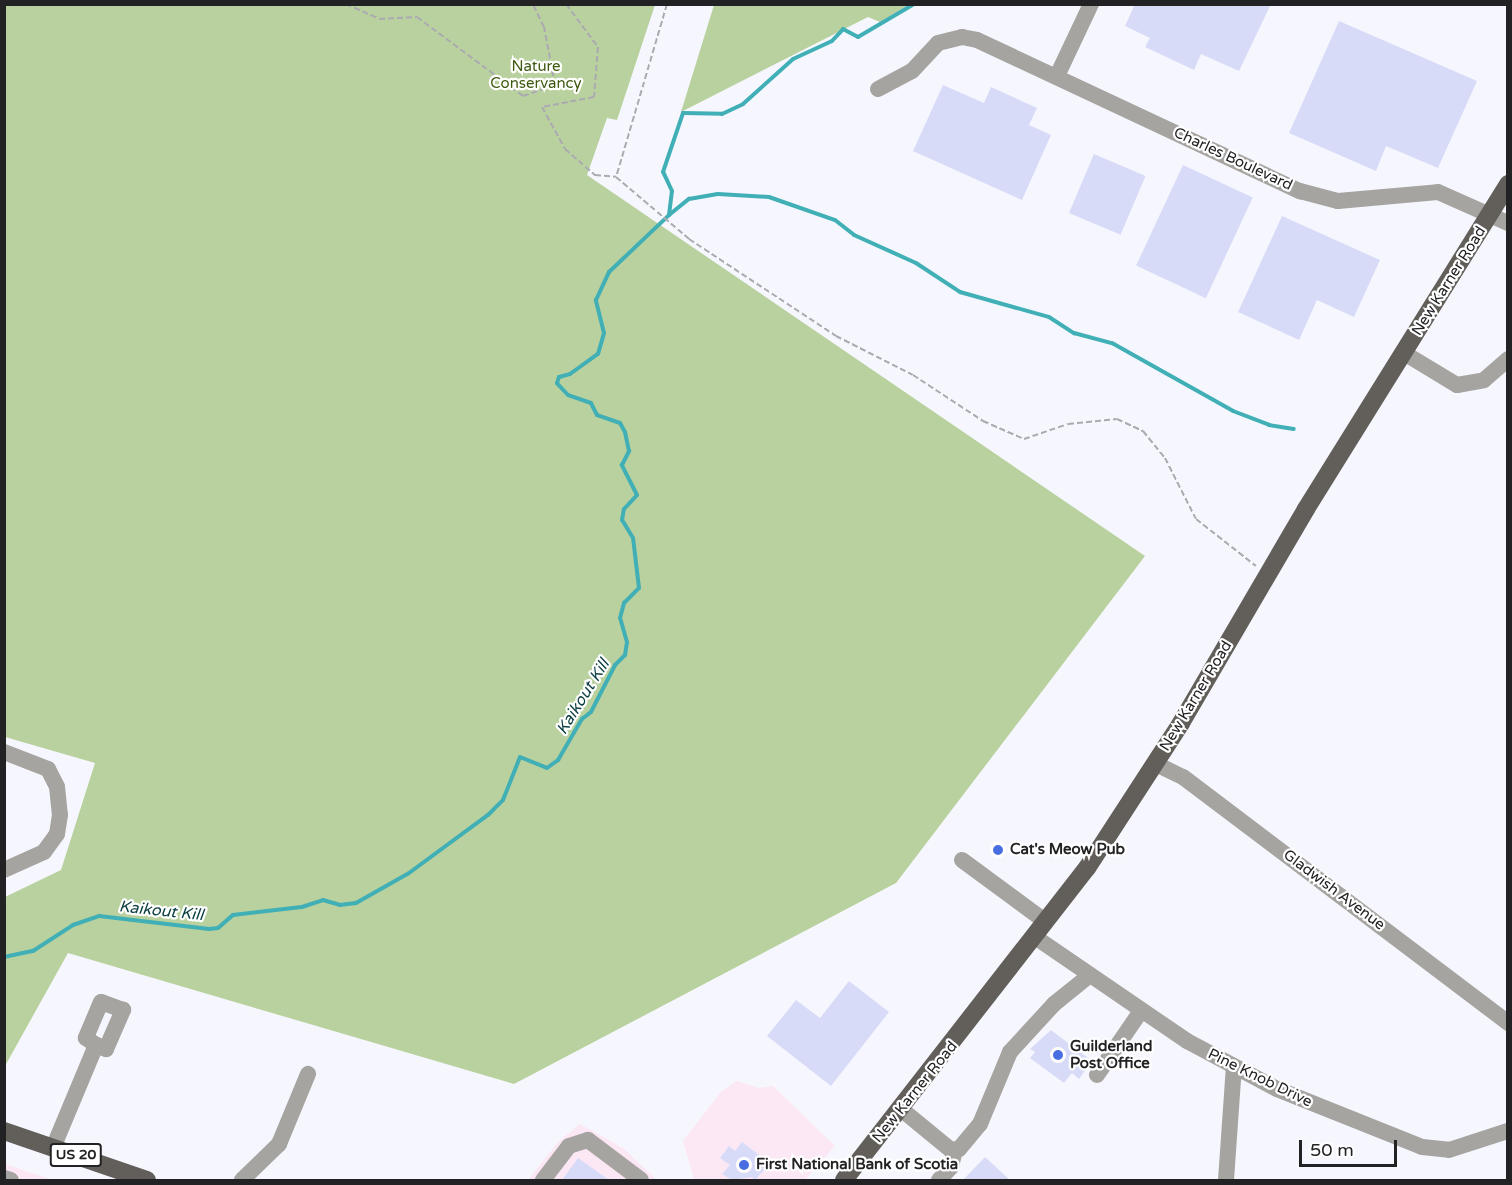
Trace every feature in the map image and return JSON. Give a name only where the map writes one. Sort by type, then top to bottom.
[{"type":"main road","name":"New Karner Road","points":[[844,1180],[1041,930],[1156,764],[1268,575],[1508,183]]},
{"type":"main road","name":"US 20","points":[[4,1131],[147,1180]]},
{"type":"street","points":[[1057,76],[1091,4]]},
{"type":"street","name":"Charles Boulevard","points":[[878,89],[912,71],[938,43],[962,37],[988,44],[1300,191],[1338,201],[1438,192],[1508,223]]},
{"type":"street","points":[[1404,353],[1457,385],[1484,380],[1508,359]]},
{"type":"street","points":[[4,752],[48,769],[57,787],[60,815],[57,834],[44,852],[4,870]]},
{"type":"street","name":"Gladwish Avenue","points":[[1156,764],[1183,777],[1508,1023]]},
{"type":"street","name":"Pine Knob Drive","points":[[962,860],[1090,975],[1141,1011],[1234,1067],[1277,1089],[1422,1147],[1449,1150],[1508,1131]]},
{"type":"street","points":[[939,1180],[951,1167],[955,1149],[980,1125],[1010,1053],[1054,1004],[1090,975]]},
{"type":"street","points":[[1097,1075],[1141,1011]]},
{"type":"street","points":[[53,1148],[96,1045]]},
{"type":"street","points":[[1226,1180],[1234,1067]]},
{"type":"street","points":[[242,1180],[279,1144],[308,1074]]},
{"type":"street","points":[[901,1109],[955,1149]]},
{"type":"street","points":[[543,1180],[568,1146],[588,1140],[641,1180]]},
{"type":"street","points":[[4,1178],[11,1180]]},
{"type":"path","points":[[346,4],[379,19],[417,17],[523,96],[555,85],[544,27],[533,4]]},
{"type":"path","points":[[566,4],[597,47],[594,97],[542,107],[565,148],[595,175],[616,177],[689,239],[836,336],[913,375],[983,421],[1024,440],[1068,424],[1117,419],[1143,431],[1171,468],[1196,519],[1268,575]]},
{"type":"path","points":[[616,177],[667,4]]},
{"type":"shaded area","name":"First National Bank of Scotia","points":[[737,1081],[759,1088],[773,1086],[835,1146],[805,1180],[694,1180],[683,1141],[721,1092]]},
{"type":"shaded area","points":[[580,1124],[623,1148],[657,1180],[528,1180],[558,1142]]},
{"type":"shaded area","points":[[5,1164],[53,1180],[5,1180]]},
{"type":"green space","name":"Nature Conservancy","points":[[5,4],[655,5],[617,120],[607,118],[587,175],[1145,556],[896,883],[514,1084],[68,953],[5,1066],[5,897],[61,870],[95,763],[5,737]]},
{"type":"green space","points":[[714,4],[908,5],[880,22],[868,17],[681,112]]},
{"type":"building","points":[[1135,4],[1271,4],[1239,71],[1201,54],[1194,70],[1145,47],[1150,38],[1125,26]]},
{"type":"building","points":[[1339,21],[1477,81],[1438,168],[1386,146],[1376,171],[1289,133]]},
{"type":"building","points":[[943,85],[984,103],[991,87],[1037,108],[1029,125],[1051,135],[1022,200],[913,151]]},
{"type":"building","points":[[1094,154],[1146,176],[1121,235],[1069,213]]},
{"type":"building","points":[[1183,165],[1253,198],[1206,298],[1136,266]]},
{"type":"building","points":[[1282,216],[1380,260],[1354,317],[1317,300],[1299,340],[1238,312]]},
{"type":"building","points":[[849,981],[889,1012],[831,1086],[767,1036],[796,1000],[820,1018]]},
{"type":"building","name":"Guilderland Post Office","points":[[1051,1030],[1092,1061],[1079,1079],[1072,1073],[1064,1083],[1030,1058],[1035,1052],[1030,1049]]},
{"type":"building","points":[[742,1142],[767,1161],[763,1164],[767,1167],[755,1180],[752,1177],[732,1180],[722,1174],[730,1165],[720,1158],[729,1146],[735,1151]]},
{"type":"building","points":[[985,1157],[1010,1180],[963,1180]]},
{"type":"building","points":[[578,1158],[609,1180],[562,1180]]},
{"type":"waterway","name":"Kaikout Kill","points":[[4,957],[33,951],[73,925],[99,916],[209,929],[218,928],[233,915],[302,907],[323,900],[340,905],[356,903],[409,873],[488,815],[503,800],[520,757],[547,768],[558,760],[582,719],[591,712],[615,665],[625,655],[627,642],[620,618],[624,603],[639,588],[633,538],[622,520],[624,509],[637,495],[622,465],[629,451],[625,432],[620,423],[597,415],[591,403],[568,395],[557,383],[559,377],[570,374],[598,354],[604,333],[596,300],[609,272],[669,215],[672,191],[663,172],[683,113],[722,114],[743,104],[793,59],[832,41],[843,29],[858,37],[914,4]]},
{"type":"waterway","points":[[669,215],[689,199],[718,194],[769,197],[835,220],[854,235],[916,263],[960,292],[1049,317],[1074,333],[1112,343],[1233,411],[1269,425],[1294,429]]},
{"type":"place","name":"Cat's Meow Pub","points":[[998,850]]},
{"type":"place","name":"Guilderland Post Office","points":[[1058,1055]]},
{"type":"place","name":"First National Bank of Scotia","points":[[744,1165]]}]
